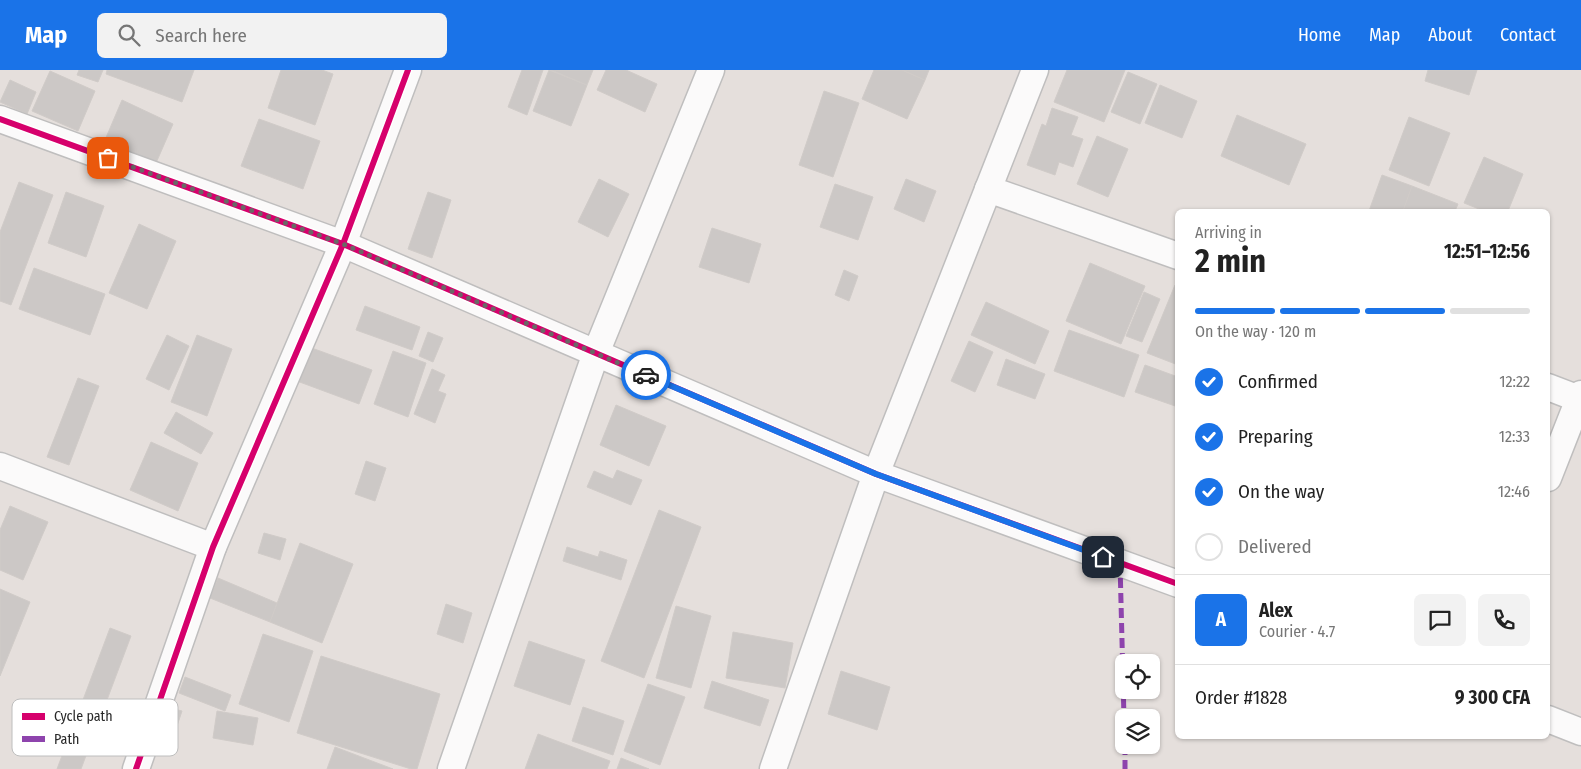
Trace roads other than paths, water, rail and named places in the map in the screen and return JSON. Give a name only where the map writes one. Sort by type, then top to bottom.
[{"type":"street","points":[[161,699],[214,547],[343,244],[408,70]]},
{"type":"street","points":[[451,769],[596,353],[711,70]]},
{"type":"street","points":[[773,769],[876,474],[1035,70]]},
{"type":"street","points":[[0,119],[343,244],[876,474],[1175,583]]},
{"type":"street","points":[[988,189],[1175,255]]},
{"type":"street","points":[[1550,388],[1580,396],[1550,473]]},
{"type":"street","points":[[0,466],[214,547]]},
{"type":"street","points":[[1550,721],[1581,732]]},
{"type":"street","points":[[136,769],[141,756]]}]
